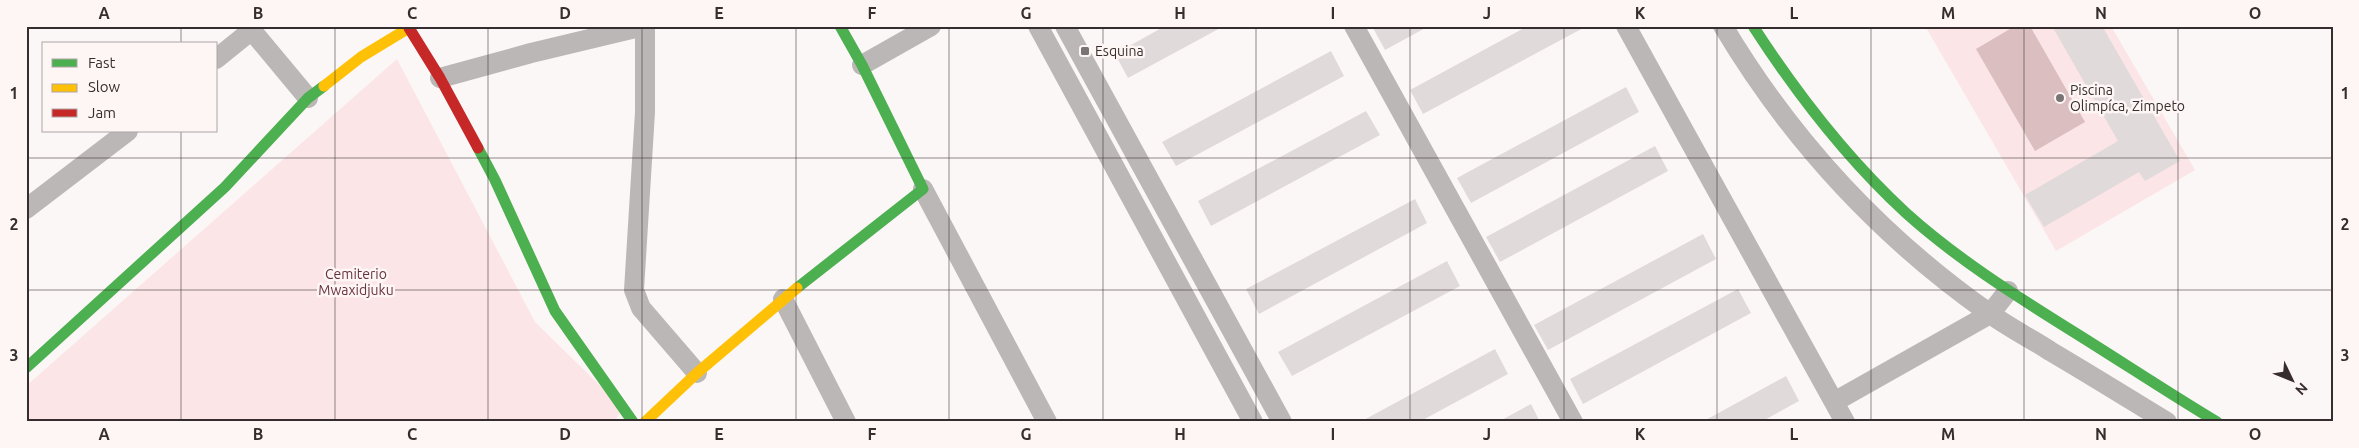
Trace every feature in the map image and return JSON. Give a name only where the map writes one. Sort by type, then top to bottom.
[{"type":"street","points":[[440,78],[531,53],[644,26],[645,112],[634,290],[640,308],[697,373]]},
{"type":"street","points":[[840,26],[862,65],[923,189],[1047,422]]},
{"type":"street","points":[[862,65],[931,26]]},
{"type":"street","points":[[1038,26],[1253,422]]},
{"type":"street","points":[[1064,26],[1282,422]]},
{"type":"street","points":[[1354,26],[1572,422]]},
{"type":"street","points":[[1626,26],[1844,422]]},
{"type":"street","points":[[1723,26],[1772,101],[1831,175],[1891,236],[1936,274],[1990,314],[2167,422]]},
{"type":"street","points":[[1753,26],[1781,71],[1862,168],[1908,214],[2008,291],[2217,422]]},
{"type":"street","points":[[26,368],[225,187],[308,98],[361,57],[411,27],[495,180],[555,311],[645,420],[783,299],[923,189]]},
{"type":"street","points":[[218,57],[250,28],[308,98]]},
{"type":"street","points":[[26,209],[127,132]]},
{"type":"street","points":[[1834,402],[1990,314],[2008,291]]},
{"type":"street","points":[[783,299],[846,422]]},
{"type":"green space","name":"Piscina Olimpíca, Zimpeto","points":[[1925,26],[2111,26],[2195,170],[2056,251]]},
{"type":"green space","name":"Cemiterio Mwaxidjuku","points":[[397,59],[535,322],[623,408],[614,422],[26,422],[26,386]]},
{"type":"shaded area","points":[[2015,26],[2030,26],[2085,122],[2035,151],[1976,49]]},
{"type":"building","points":[[1165,26],[1224,26],[1128,78],[1115,54]]},
{"type":"building","points":[[1372,26],[1429,26],[1385,50]]},
{"type":"building","points":[[1528,26],[1587,26],[1423,114],[1410,90]]},
{"type":"building","points":[[2052,26],[2102,26],[2180,161],[2145,181],[2139,172],[2044,227],[2025,195],[2118,141]]},
{"type":"building","points":[[1331,51],[1344,76],[1176,166],[1162,142]]},
{"type":"building","points":[[1626,87],[1639,112],[1471,203],[1457,178]]},
{"type":"building","points":[[1366,111],[1380,135],[1211,226],[1198,201]]},
{"type":"building","points":[[1655,146],[1668,171],[1500,262],[1486,237]]},
{"type":"building","points":[[1415,199],[1427,223],[1259,314],[1246,289]]},
{"type":"building","points":[[1703,234],[1716,259],[1548,350],[1534,325]]},
{"type":"building","points":[[1447,261],[1460,286],[1292,376],[1278,352]]},
{"type":"building","points":[[1738,289],[1751,313],[1583,404],[1570,379]]},
{"type":"building","points":[[1495,349],[1508,374],[1419,422],[1360,422]]},
{"type":"building","points":[[1786,376],[1799,401],[1761,422],[1702,422]]},
{"type":"building","points":[[1531,404],[1540,422],[1498,422]]},
{"type":"traffic: fast","points":[[797,288],[923,189],[862,65],[840,26]]},
{"type":"traffic: fast","points":[[1753,26],[1823,124],[1863,170],[1906,213],[1945,245],[2006,289],[2217,422]]},
{"type":"traffic: fast","points":[[26,368],[225,187],[308,98],[324,86]]},
{"type":"traffic: fast","points":[[478,148],[495,180],[555,311],[633,422]]},
{"type":"traffic: slow","points":[[324,86],[361,57],[412,26]]},
{"type":"traffic: slow","points":[[645,422],[697,373],[797,288]]},
{"type":"traffic: jam","points":[[409,28],[440,78],[478,148]]},
{"type":"place","name":"Esquina","points":[[1085,51]]},
{"type":"place","name":"Piscina Olimpíca, Zimpeto","points":[[2060,98]]}]
